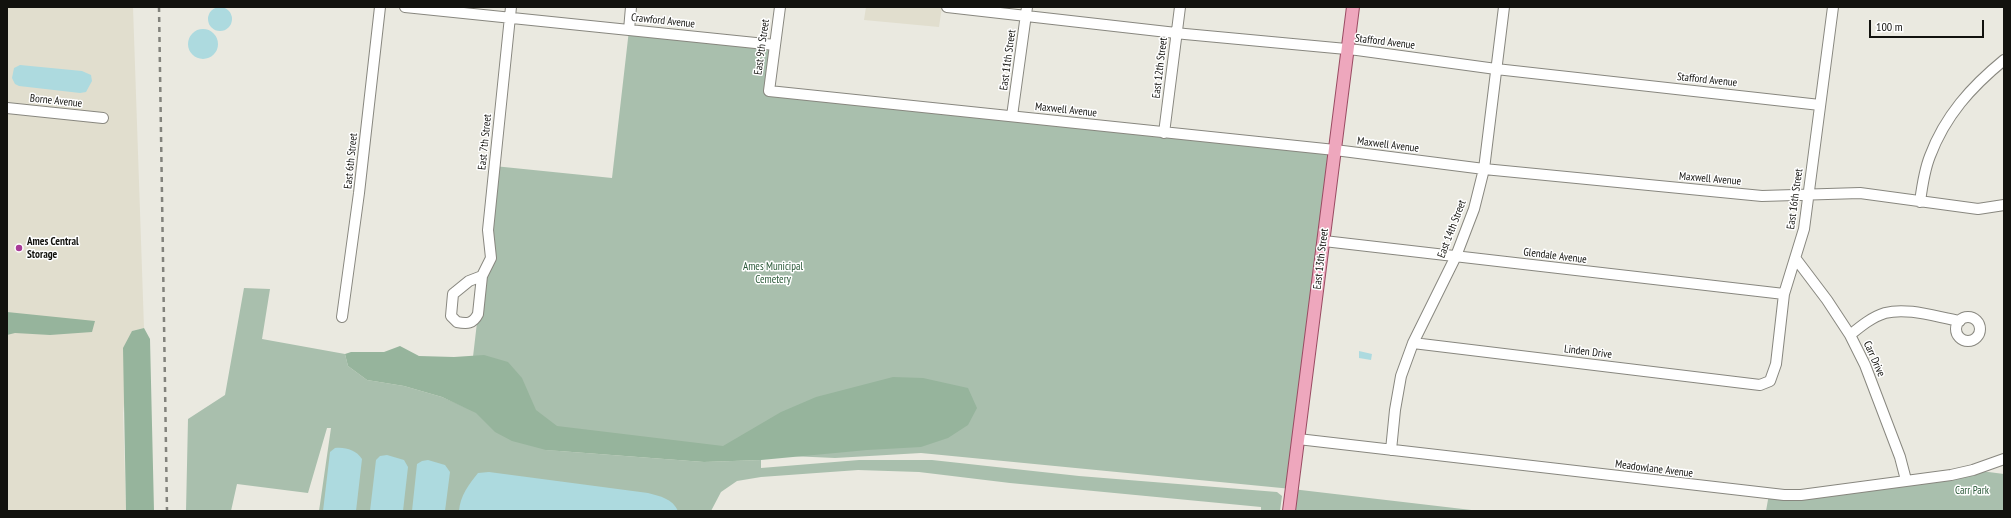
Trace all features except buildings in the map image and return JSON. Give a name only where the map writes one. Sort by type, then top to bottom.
[{"type":"main road","name":"East 13th Street","points":[[1289,511],[1353,7]]},
{"type":"street","name":"East 6th Street","points":[[342,317],[359,195],[380,7]]},
{"type":"street","name":"Crawford Avenue","points":[[405,7],[775,45]]},
{"type":"street","name":"East 7th Street","points":[[482,276],[474,278],[453,294],[451,316],[457,322],[470,323],[475,320],[478,314],[482,276],[491,258],[488,230],[511,7]]},
{"type":"street","points":[[629,30],[631,7]]},
{"type":"street","name":"East 9th Street","points":[[769,91],[780,7]]},
{"type":"street","name":"Stafford Avenue","points":[[947,7],[1026,11],[1177,33],[1348,49],[1496,69],[1820,105]]},
{"type":"street","name":"East 12th Street","points":[[1164,133],[1180,7]]},
{"type":"street","name":"East 14th Street","points":[[1391,450],[1395,410],[1401,376],[1413,343],[1456,256],[1474,209],[1484,169],[1504,7]]},
{"type":"street","name":"East 16th Street","points":[[1760,385],[1770,381],[1775,369],[1784,294],[1804,229],[1833,7]]},
{"type":"street","name":"East 11th Street","points":[[1012,116],[1026,11]]},
{"type":"street","points":[[1920,202],[1929,157],[1942,128],[1959,103],[1973,87],[2004,60]]},
{"type":"street","name":"Maxwell Avenue","points":[[769,91],[1335,150],[1484,169],[1762,196],[1860,193],[1978,209],[2004,205]]},
{"type":"street","name":"Borne Avenue","points":[[7,108],[103,118]]},
{"type":"street","name":"Glendale Avenue","points":[[1324,241],[1784,294]]},
{"type":"street","name":"Carr Drive","points":[[1796,259],[1827,300],[1850,335],[1865,365],[1900,457],[1906,480]]},
{"type":"street","points":[[1850,335],[1868,321],[1884,313],[1904,311],[1960,321]]},
{"type":"street","name":"Linden Drive","points":[[1413,343],[1760,385]]},
{"type":"street","name":"Meadowlane Avenue","points":[[1298,439],[1784,495],[1801,495],[1906,480],[1950,476],[2004,459]]},
{"type":"shaded area","points":[[7,7],[133,7],[144,328],[132,331],[123,413],[126,511],[7,511]]},
{"type":"shaded area","points":[[866,7],[942,7],[939,27],[864,20]]},
{"type":"green space","name":"Ames Municipal Cemetery","points":[[629,30],[775,45],[769,91],[1335,150],[1292,489],[921,453],[835,458],[746,454],[546,450],[704,462],[761,460],[761,468],[859,460],[932,460],[1079,476],[1277,492],[1282,496],[1280,511],[1261,511],[1261,507],[1010,483],[919,472],[858,470],[761,477],[737,481],[721,492],[711,511],[319,511],[331,428],[327,428],[308,493],[237,484],[231,511],[186,511],[188,419],[225,395],[244,288],[270,289],[262,339],[345,354],[348,366],[367,380],[404,386],[442,397],[467,408],[478,314],[487,268],[494,166],[612,178]]},
{"type":"green space","points":[[7,312],[95,321],[92,332],[50,335],[15,333],[7,335]]},
{"type":"green space","points":[[144,328],[150,339],[154,511],[126,511],[123,348],[132,331]]},
{"type":"green space","points":[[400,346],[419,356],[454,357],[484,355],[508,362],[522,378],[536,410],[557,426],[723,446],[781,412],[816,397],[893,377],[923,378],[968,388],[977,408],[968,425],[948,438],[921,447],[867,450],[761,460],[704,462],[546,450],[512,441],[495,432],[476,413],[442,397],[404,386],[367,380],[348,366],[345,354],[351,352],[384,352]]},
{"type":"green space","name":"Carr Park","points":[[1973,470],[2004,474],[2004,511],[1766,511],[1769,494]]},
{"type":"green space","points":[[1292,489],[1480,511],[1289,511]]},
{"type":"water","points":[[220,7],[229,10],[232,19],[229,28],[220,31],[211,28],[208,19],[211,10]]},
{"type":"water","points":[[203,29],[214,33],[218,44],[214,55],[203,59],[192,55],[188,44],[192,33]]},
{"type":"water","points":[[20,65],[82,71],[91,75],[92,81],[86,92],[80,93],[19,86],[15,84],[12,78],[14,68]]},
{"type":"water","points":[[1359,351],[1372,354],[1371,360],[1359,358]]},
{"type":"water","points":[[335,448],[350,450],[357,453],[362,459],[356,511],[323,511],[330,452]]},
{"type":"water","points":[[387,455],[404,460],[408,467],[403,511],[370,511],[376,460],[380,456]]},
{"type":"water","points":[[428,460],[445,465],[450,472],[445,511],[412,511],[417,464]]},
{"type":"water","points":[[489,472],[648,493],[669,501],[678,511],[459,511],[463,495],[478,473]]},
{"type":"railway","points":[[159,7],[167,511]]},
{"type":"place","name":"Ames Central Storage","points":[[19,248]]}]
